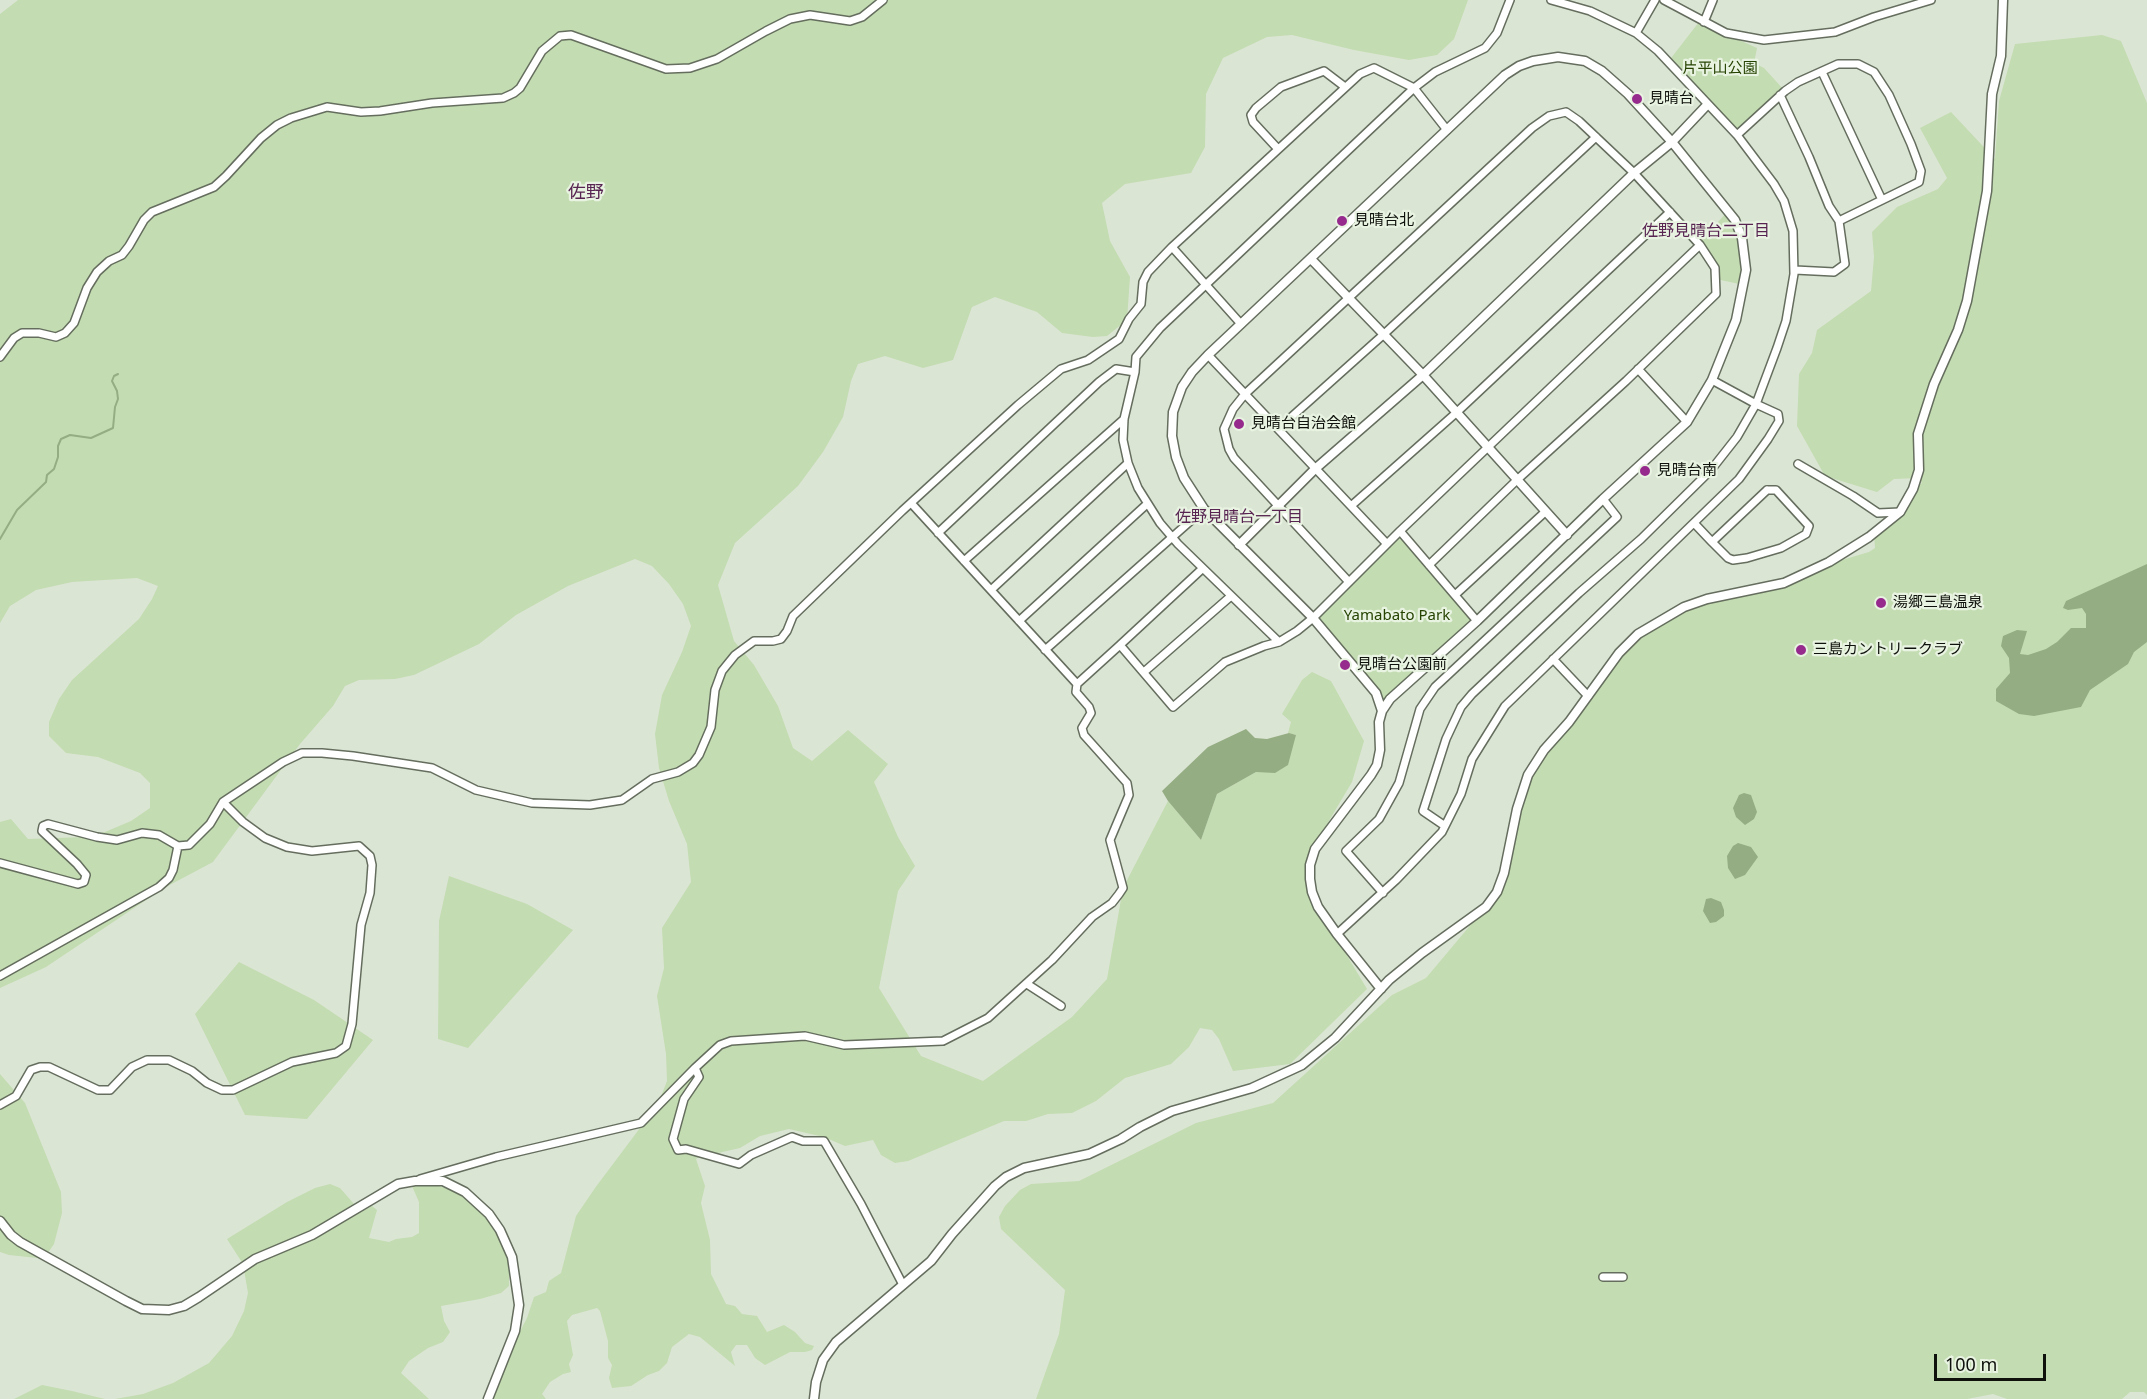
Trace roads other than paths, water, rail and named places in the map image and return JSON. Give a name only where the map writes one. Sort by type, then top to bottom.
[{"type":"street","points":[[0,357],[14,338],[22,333],[39,333],[56,337],[65,333],[74,323],[87,288],[97,272],[109,261],[122,255],[144,220],[152,212],[214,187],[261,138],[277,125],[291,118],[327,107],[362,112],[432,103],[503,98],[520,88],[542,51],[560,36],[571,35],[635,60],[666,69],[690,68],[717,59],[790,19],[810,15],[850,21],[862,17],[884,0]]},
{"type":"street","points":[[1279,642],[1202,569],[1172,537],[1138,488],[1128,463],[1123,440],[1124,419],[1135,372],[1136,357],[1160,328],[1414,88],[1435,72],[1485,48],[1497,33],[1510,0]]},
{"type":"street","points":[[1445,826],[1423,811],[1446,739],[1461,707],[1580,593],[1641,539],[1711,470],[1737,437],[1756,404],[1786,321],[1795,270],[1793,231],[1784,201],[1737,135],[1658,51],[1635,33],[1590,11],[1551,0]]},
{"type":"street","points":[[1635,33],[1655,0]]},
{"type":"street","points":[[1665,0],[1728,34],[1764,40],[1835,33],[1874,17],[1931,0]]},
{"type":"street","points":[[1704,22],[1713,0]]},
{"type":"street","points":[[814,1399],[816,1382],[823,1360],[836,1342],[931,1261],[995,1186],[1024,1168],[1089,1154],[1172,1111],[1252,1088],[1281,1077],[1302,1065],[1335,1038],[1381,989],[1422,953],[1486,907],[1497,892],[1504,873],[1517,809],[1528,775],[1544,750],[1569,722],[1618,653],[1638,634],[1684,607],[1707,599],[1784,583],[1839,556],[1869,537],[1900,512],[1907,502],[1919,470],[1918,434],[1935,384],[1958,330],[1967,300],[1987,191],[1992,94],[2001,56],[2002,0]]},
{"type":"street","points":[[1381,989],[1318,907],[1312,892],[1310,865],[1315,849],[1377,765],[1380,750],[1379,722],[1382,711],[1390,699],[1477,621],[1603,499],[1687,422],[1712,380],[1736,320],[1744,285],[1746,270],[1742,238],[1735,220],[1672,142],[1628,94],[1585,61],[1558,57],[1533,61],[1505,75],[1208,355],[1182,387],[1173,412],[1172,436],[1176,457],[1184,478],[1204,508],[1313,618],[1376,693],[1382,711]]},
{"type":"street","points":[[1737,135],[1780,95],[1798,82],[1838,64],[1858,64],[1874,72],[1889,95],[1921,171],[1919,182],[1839,221]]},
{"type":"street","points":[[0,863],[78,884],[84,882],[86,875],[77,864],[42,831],[43,826],[48,824],[117,840],[142,833],[159,835],[178,846],[189,845],[210,824],[223,802],[283,762],[302,753],[322,753],[432,768],[476,790],[532,803],[590,805],[622,800],[652,779],[678,772],[693,763],[704,747],[711,727],[715,690],[722,671],[729,661],[754,641],[773,642],[781,639],[793,616],[1018,405],[1061,369],[1088,360],[1119,339],[1129,319],[1141,304],[1143,282],[1148,272],[1360,74],[1374,68],[1414,88],[1447,130]]},
{"type":"street","points":[[1278,149],[1253,122],[1251,115],[1256,108],[1281,87],[1324,71],[1345,87]]},
{"type":"street","points":[[1822,72],[1882,200]]},
{"type":"street","points":[[1780,95],[1829,206],[1839,221],[1845,264],[1834,272],[1795,270]]},
{"type":"street","points":[[1239,545],[1280,507],[1315,469],[1423,375],[1634,173],[1672,142],[1707,105]]},
{"type":"street","points":[[1349,582],[1234,458],[1224,429],[1233,409],[1245,394],[1543,119],[1566,112],[1634,173],[1700,244],[1715,268],[1716,294],[1429,565]]},
{"type":"street","points":[[1278,429],[1596,137]]},
{"type":"street","points":[[1351,506],[1456,413],[1670,212]]},
{"type":"street","points":[[1120,645],[1173,707],[1225,662],[1279,642],[1313,618],[1400,531],[1700,244]]},
{"type":"street","points":[[1172,248],[1240,324]]},
{"type":"street","points":[[1311,259],[1423,375],[1567,535]]},
{"type":"street","points":[[1208,355],[1387,544]]},
{"type":"street","points":[[938,533],[1100,382],[1116,369],[1135,372]]},
{"type":"street","points":[[1638,369],[1687,422]]},
{"type":"street","points":[[1337,934],[1383,893],[1442,832],[1461,794],[1472,759],[1505,706],[1739,479],[1754,461],[1779,421],[1778,414],[1712,380]]},
{"type":"street","points":[[964,561],[1124,419]]},
{"type":"street","points":[[991,590],[1128,463]]},
{"type":"street","points":[[1798,464],[1878,513],[1900,512]]},
{"type":"street","points":[[1694,523],[1712,542],[1728,558],[1733,560],[1781,548],[1806,534],[1809,526],[1776,490],[1767,489],[1712,542]]},
{"type":"street","points":[[1383,893],[1346,851],[1379,819],[1399,783],[1420,709],[1435,687],[1617,517],[1603,499]]},
{"type":"street","points":[[911,503],[1077,684]]},
{"type":"street","points":[[1019,621],[1147,504]]},
{"type":"street","points":[[1046,650],[1204,508]]},
{"type":"street","points":[[1455,595],[1545,512]]},
{"type":"street","points":[[1400,531],[1477,621]]},
{"type":"street","points":[[0,1221],[20,1242],[126,1301],[142,1309],[169,1310],[184,1306],[255,1259],[312,1235],[398,1185],[496,1157],[641,1123],[720,1045],[731,1041],[805,1036],[844,1045],[943,1041],[968,1030],[988,1018],[1027,984],[1092,917],[1112,903],[1123,888],[1110,840],[1129,795],[1127,783],[1084,735],[1082,728],[1091,713],[1089,707],[1076,692],[1077,684],[1202,569]]},
{"type":"street","points":[[1144,672],[1231,596]]},
{"type":"street","points":[[1553,659],[1588,696]]},
{"type":"street","points":[[0,1105],[15,1096],[32,1070],[40,1067],[49,1067],[98,1090],[110,1090],[132,1067],[147,1060],[169,1060],[192,1071],[207,1083],[222,1090],[233,1090],[291,1062],[336,1053],[346,1046],[352,1024],[361,925],[370,893],[372,865],[370,856],[359,846],[312,851],[287,847],[265,838],[243,822],[223,802]]},
{"type":"street","points":[[0,976],[159,887],[169,878],[173,870],[178,846]]},
{"type":"street","points":[[1027,984],[1061,1006]]},
{"type":"street","points":[[695,1068],[699,1077],[684,1099],[673,1139],[678,1150],[686,1149],[739,1164],[751,1155],[792,1137],[803,1141],[824,1141],[861,1204],[903,1285]]},
{"type":"street","points":[[415,1181],[443,1181],[465,1192],[489,1214],[500,1230],[512,1257],[519,1305],[515,1330],[489,1399]]},
{"type":"street","points":[[1603,1278],[1623,1277]]},
{"type":"waterway","points":[[0,539],[17,510],[46,482],[47,475],[54,469],[61,439],[70,435],[91,438],[113,428],[118,399],[112,381],[118,374]]},
{"type":"place","name":"見晴台","points":[[1637,99]]},
{"type":"place","name":"見晴台北","points":[[1342,221]]},
{"type":"place","name":"見晴台自治会館","points":[[1239,424]]},
{"type":"place","name":"見晴台南","points":[[1645,471]]},
{"type":"place","name":"湯郷三島温泉","points":[[1881,603]]},
{"type":"place","name":"三島カントリークラブ","points":[[1801,650]]},
{"type":"place","name":"見晴台公園前","points":[[1345,665]]},
{"type":"district","name":"佐野","points":[[586,193]]},
{"type":"district","name":"佐野見晴台二丁目","points":[[1706,231]]},
{"type":"district","name":"佐野見晴台一丁目","points":[[1239,517]]},
{"type":"park label","name":"片平山公園","points":[[1720,69]]},
{"type":"park label","name":"Yamabato Park","points":[[1397,616]]}]
